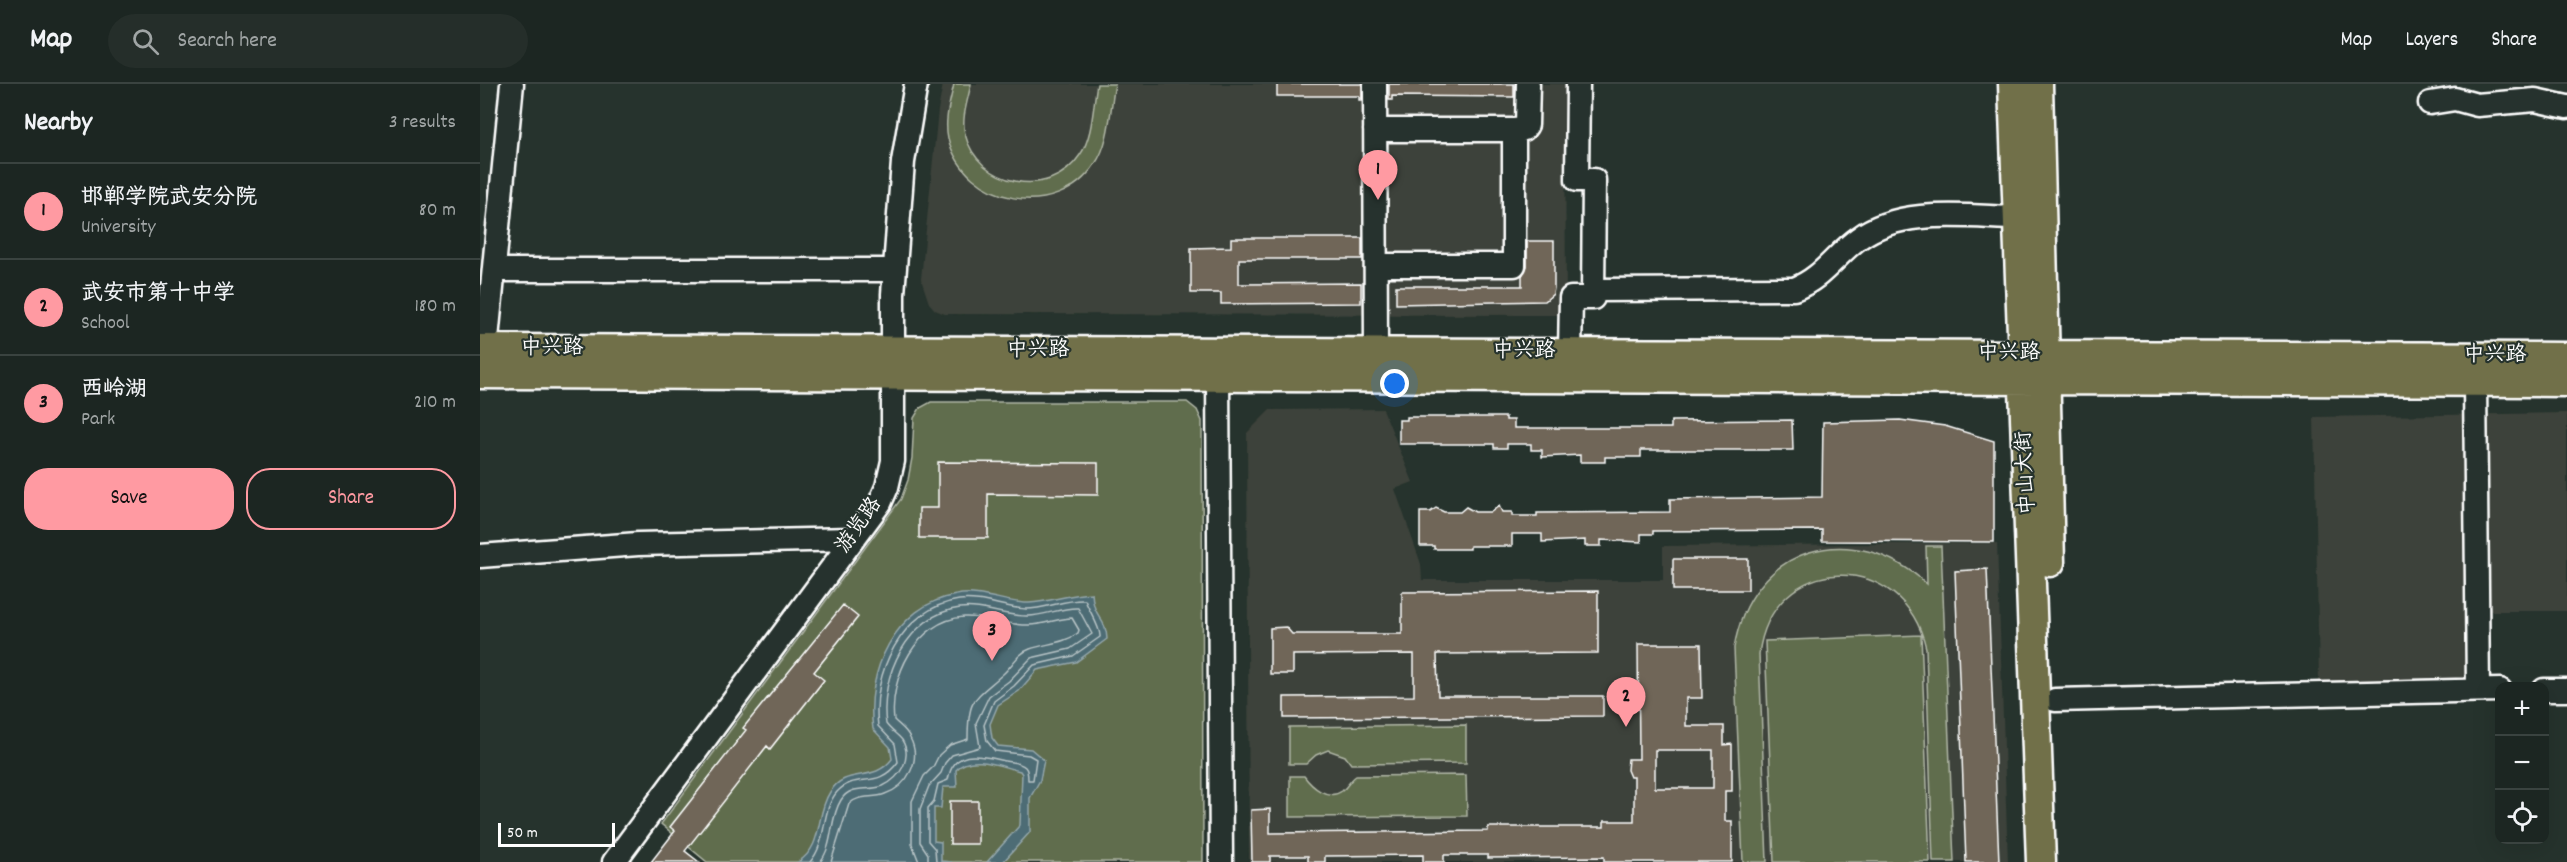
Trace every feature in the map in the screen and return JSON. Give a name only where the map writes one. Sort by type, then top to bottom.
[{"type":"main road","name":"中山大街","points":[[2013,84],[2017,218],[2034,367],[2055,700],[2060,862]]},
{"type":"main road","name":"中山大街","points":[[2038,84],[2034,367],[2041,862]]},
{"type":"main road","name":"中兴路","points":[[893,363],[1376,352],[1570,352],[2475,382],[2567,382]]},
{"type":"main road","name":"中兴路","points":[[482,357],[893,363],[1218,376],[2034,367],[2567,357]]},
{"type":"street","points":[[482,357],[496,270],[513,84]]},
{"type":"street","name":"游览路","points":[[614,862],[880,503],[890,477],[893,461],[894,270],[903,162],[916,84]]},
{"type":"street","points":[[1375,84],[1376,352]]},
{"type":"street","points":[[1375,130],[1524,129],[1527,124],[1528,84]]},
{"type":"street","points":[[1570,352],[1571,298],[1593,298],[1594,180],[1576,180],[1578,84]]},
{"type":"street","points":[[2430,103],[2455,99],[2477,105],[2535,100],[2567,107]]},
{"type":"street","points":[[1376,265],[1514,265],[1514,130]]},
{"type":"street","points":[[1593,290],[1794,289],[1808,284],[1857,239],[1875,228],[1916,219],[2017,218]]},
{"type":"street","points":[[496,270],[894,270]]},
{"type":"street","points":[[1218,376],[1221,862]]},
{"type":"street","points":[[2055,700],[2489,690],[2475,382]]},
{"type":"street","points":[[480,556],[638,544],[852,539]]},
{"type":"street","points":[[2549,690],[2567,690]]},
{"type":"shaded area","points":[[943,84],[1565,84],[1566,315],[945,314],[935,310],[929,303],[921,279],[938,110]]},
{"type":"shaded area","points":[[1383,409],[1413,482],[1395,489],[1421,564],[1422,580],[1663,580],[1663,546],[1997,543],[2008,862],[1249,862],[1247,433],[1270,410]]},
{"type":"shaded area","points":[[2567,413],[2567,611],[2470,611],[2472,680],[2319,682],[2314,417]]},
{"type":"green space","points":[[954,84],[971,84],[964,122],[965,134],[972,152],[984,166],[999,176],[1016,181],[1034,182],[1051,178],[1067,169],[1080,155],[1088,139],[1097,84],[1115,84],[1107,136],[1100,156],[1078,182],[1058,194],[1036,199],[1014,198],[992,191],[973,178],[958,161],[948,138],[947,118]]},
{"type":"green space","points":[[931,402],[1187,402],[1197,410],[1202,421],[1203,862],[707,862],[661,824],[901,499],[908,480],[912,458],[914,418],[920,408]]},
{"type":"green space","points":[[1926,546],[1941,546],[1954,862],[1933,862],[1926,648],[1913,615],[1892,592],[1866,579],[1839,575],[1811,581],[1787,596],[1769,620],[1759,654],[1767,862],[1743,862],[1734,648],[1744,613],[1761,585],[1783,565],[1809,552],[1837,547],[1868,551],[1898,563],[1927,584]]},
{"type":"green space","points":[[1921,635],[1930,862],[1774,862],[1765,641]]},
{"type":"green space","points":[[1466,725],[1466,763],[1351,764],[1345,756],[1328,750],[1316,755],[1306,764],[1289,764],[1289,727]]},
{"type":"green space","points":[[1466,775],[1467,816],[1290,817],[1290,776],[1304,776],[1326,794],[1337,794],[1356,776]]},
{"type":"water","points":[[1092,593],[1107,639],[1076,662],[1037,670],[1019,691],[998,705],[990,724],[992,738],[998,746],[1031,749],[1044,760],[1040,780],[1030,798],[1030,832],[1003,862],[987,862],[1020,825],[1022,774],[1020,771],[996,764],[970,762],[956,770],[957,787],[943,787],[941,808],[934,808],[934,841],[941,842],[941,861],[952,862],[798,862],[812,848],[825,801],[836,784],[844,779],[877,771],[885,767],[892,759],[890,747],[873,729],[874,685],[889,644],[916,612],[935,601],[965,594],[1029,603]]},
{"type":"building","points":[[1277,84],[1362,84],[1362,100],[1359,100],[1359,96],[1277,96]]},
{"type":"building","points":[[1389,84],[1514,84],[1514,97],[1392,96],[1392,100],[1389,100]]},
{"type":"building","points":[[1231,238],[1362,238],[1362,259],[1239,259],[1239,284],[1361,283],[1361,303],[1221,304],[1221,293],[1191,293],[1191,248],[1231,247]]},
{"type":"building","points":[[1527,241],[1554,241],[1554,288],[1553,294],[1545,301],[1396,304],[1396,286],[1522,286],[1522,276],[1527,266]]},
{"type":"building","points":[[1407,417],[1506,417],[1506,420],[1514,420],[1514,428],[1671,428],[1671,421],[1792,420],[1793,450],[1641,450],[1641,457],[1605,457],[1605,462],[1580,462],[1580,455],[1542,457],[1542,450],[1531,450],[1531,444],[1507,444],[1507,448],[1494,448],[1494,444],[1399,444],[1399,420],[1407,420]]},
{"type":"building","points":[[1900,420],[1945,426],[1994,441],[1994,542],[1822,541],[1822,530],[1653,531],[1653,534],[1641,534],[1641,542],[1601,540],[1601,546],[1585,546],[1585,540],[1542,542],[1542,534],[1512,534],[1512,546],[1434,549],[1434,546],[1420,546],[1420,512],[1430,512],[1436,508],[1444,512],[1460,512],[1466,507],[1475,512],[1491,512],[1499,506],[1502,512],[1512,512],[1512,516],[1537,516],[1537,513],[1670,512],[1670,499],[1822,497],[1823,422]]},
{"type":"building","points":[[938,462],[1098,463],[1098,495],[988,494],[988,538],[919,538],[919,508],[938,508]]},
{"type":"building","points":[[1673,559],[1748,559],[1748,590],[1673,590]]},
{"type":"building","points":[[1987,569],[1999,862],[1966,862],[1955,571]]},
{"type":"building","points":[[1598,591],[1598,653],[1437,654],[1438,696],[1603,696],[1603,716],[1284,718],[1284,697],[1414,696],[1414,654],[1293,655],[1293,674],[1270,674],[1270,628],[1286,627],[1292,634],[1402,634],[1402,592]]},
{"type":"building","points":[[843,605],[858,617],[814,672],[824,680],[770,749],[767,746],[685,851],[699,862],[651,862],[675,831],[670,827],[746,730],[743,728]]},
{"type":"building","points":[[1638,644],[1701,644],[1702,698],[1686,698],[1686,726],[1724,726],[1724,745],[1732,744],[1732,791],[1725,791],[1725,821],[1732,821],[1732,862],[1604,862],[1604,857],[1488,858],[1488,855],[1444,855],[1444,862],[1423,862],[1423,855],[1325,856],[1325,862],[1308,862],[1308,856],[1270,856],[1270,862],[1252,862],[1251,810],[1270,809],[1270,833],[1488,831],[1488,827],[1604,827],[1604,821],[1634,821],[1634,777],[1630,777],[1627,770],[1628,759],[1639,759]],"holes":[[[1655,750],[1713,750],[1713,788],[1655,788]]]},
{"type":"building","points":[[950,801],[978,801],[978,844],[950,844]]},
{"type":"place","name":"邯郸学院武安分院","points":[[1378,200]]},
{"type":"place","name":"西岭湖","points":[[992,661]]},
{"type":"place","name":"武安市第十中学","points":[[1626,727]]}]
